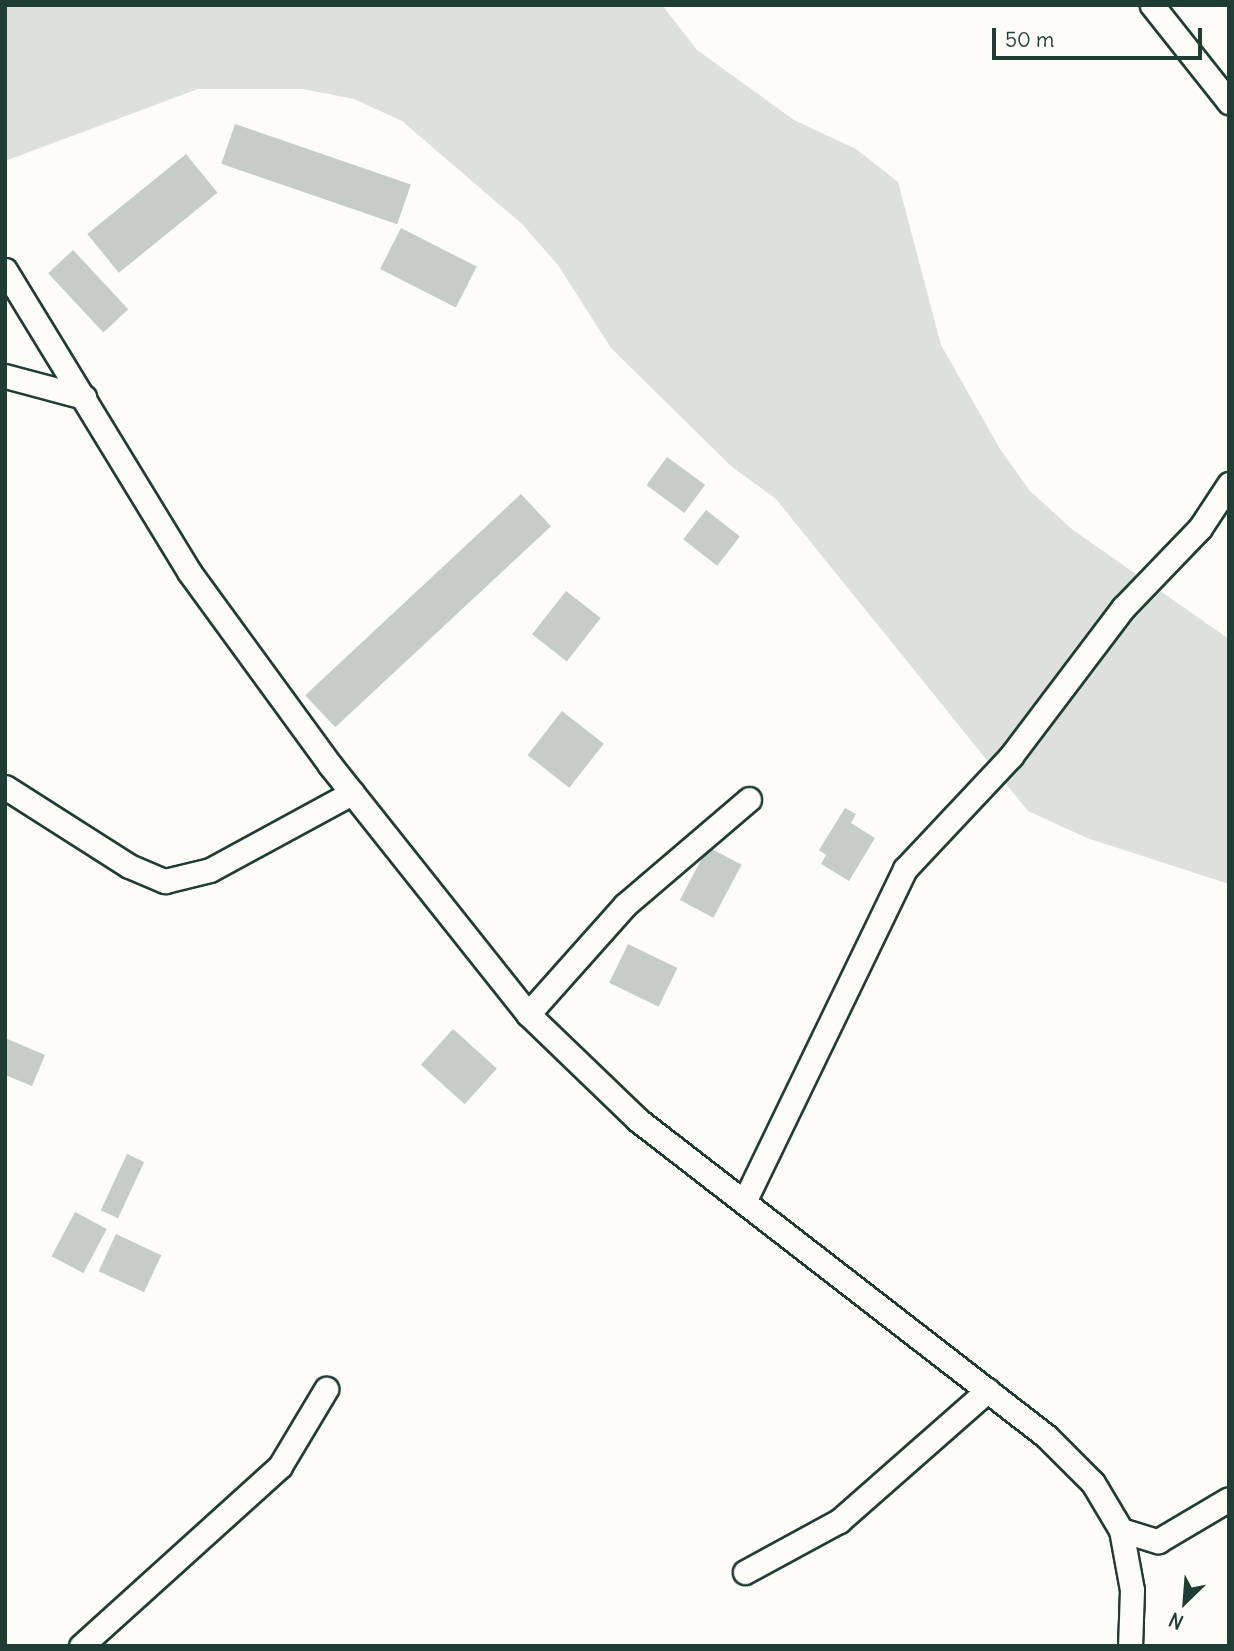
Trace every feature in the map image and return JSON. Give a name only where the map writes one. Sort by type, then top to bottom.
[{"type":"street","points":[[1152,5],[1229,102]]},
{"type":"street","points":[[5,270],[190,573],[352,793],[528,1014],[638,1120],[988,1390],[1093,1483],[1121,1530],[1132,1590],[1130,1646]]},
{"type":"street","points":[[5,376],[84,397]]},
{"type":"street","points":[[745,1200],[905,869],[1011,756],[1229,484]]},
{"type":"street","points":[[5,787],[129,866],[165,881],[210,870],[352,793]]},
{"type":"street","points":[[528,1014],[625,905],[749,799]]},
{"type":"street","points":[[81,1646],[280,1466],[326,1389]]},
{"type":"street","points":[[745,1572],[839,1521],[988,1390]]},
{"type":"street","points":[[1121,1530],[1158,1541],[1229,1499]]},
{"type":"shaded area","points":[[5,5],[662,5],[697,50],[794,120],[856,149],[898,182],[941,345],[1000,449],[1030,491],[1073,530],[1229,639],[1229,884],[1087,838],[1028,811],[776,499],[732,467],[611,348],[558,265],[522,224],[402,121],[354,99],[303,89],[198,89],[5,161]]},
{"type":"building","points":[[235,124],[411,185],[397,224],[221,164]]},
{"type":"building","points":[[186,154],[217,193],[119,273],[87,234]]},
{"type":"building","points":[[401,228],[477,267],[456,308],[380,269]]},
{"type":"building","points":[[73,250],[128,309],[103,332],[48,273]]},
{"type":"building","points":[[667,457],[705,485],[684,513],[646,485]]},
{"type":"building","points":[[521,494],[551,526],[335,727],[305,695]]},
{"type":"building","points":[[706,510],[740,536],[717,566],[683,539]]},
{"type":"building","points":[[566,591],[601,618],[567,661],[532,634]]},
{"type":"building","points":[[562,711],[604,744],[569,788],[528,755]]},
{"type":"building","points":[[845,808],[856,814],[851,823],[875,838],[849,881],[821,864],[826,855],[819,850]]},
{"type":"building","points":[[708,847],[742,865],[713,918],[680,900]]},
{"type":"building","points":[[628,944],[677,968],[659,1007],[609,983]]},
{"type":"building","points":[[453,1029],[497,1068],[465,1104],[421,1065]]},
{"type":"building","points":[[5,1038],[45,1055],[32,1086],[5,1075]]},
{"type":"building","points":[[127,1154],[144,1162],[118,1218],[101,1210]]},
{"type":"building","points":[[75,1212],[107,1229],[83,1273],[52,1256]]},
{"type":"building","points":[[116,1234],[161,1255],[144,1292],[99,1271]]}]
